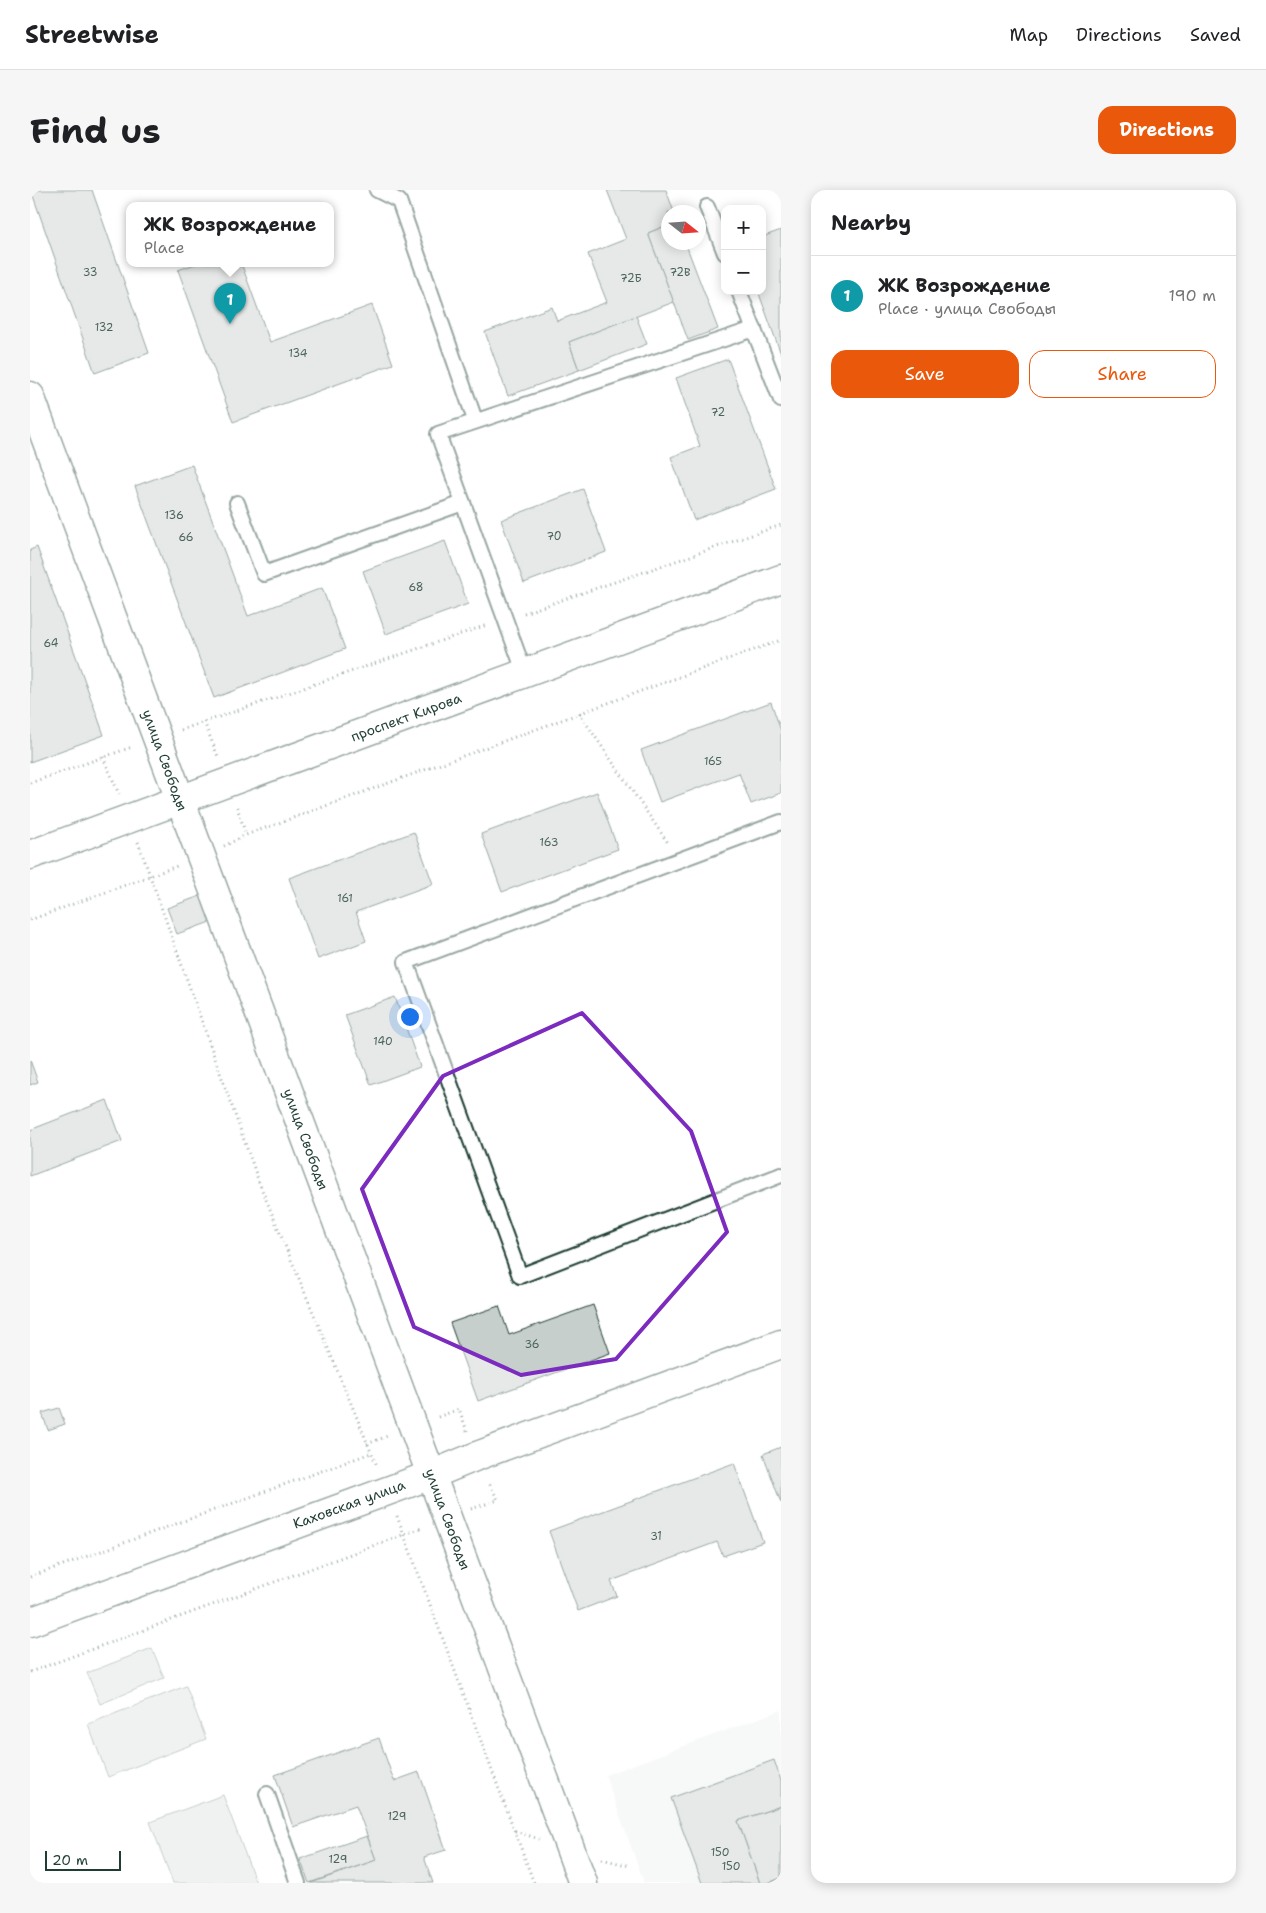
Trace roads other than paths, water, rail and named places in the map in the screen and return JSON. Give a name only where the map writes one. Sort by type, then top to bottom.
[{"type":"street","name":"улица Свободы","points":[[30,396],[582,1883]]},
{"type":"street","name":"проспект Кирова","points":[[30,855],[781,579]]},
{"type":"street","name":"Каховская улица","points":[[30,1622],[432,1475],[477,1456],[781,1344]]},
{"type":"lane","points":[[377,190],[400,201],[475,420]]},
{"type":"lane","points":[[707,207],[723,250]]},
{"type":"lane","points":[[741,295],[781,400]]},
{"type":"lane","points":[[524,674],[438,434],[475,420],[754,329]]},
{"type":"lane","points":[[237,503],[264,574],[463,503]]},
{"type":"lane","points":[[781,822],[406,962],[520,1276],[781,1175]]},
{"type":"lane","points":[[267,1794],[298,1883]]},
{"type":"place","name":"ЖК Возрождение","points":[[230,324]]}]
